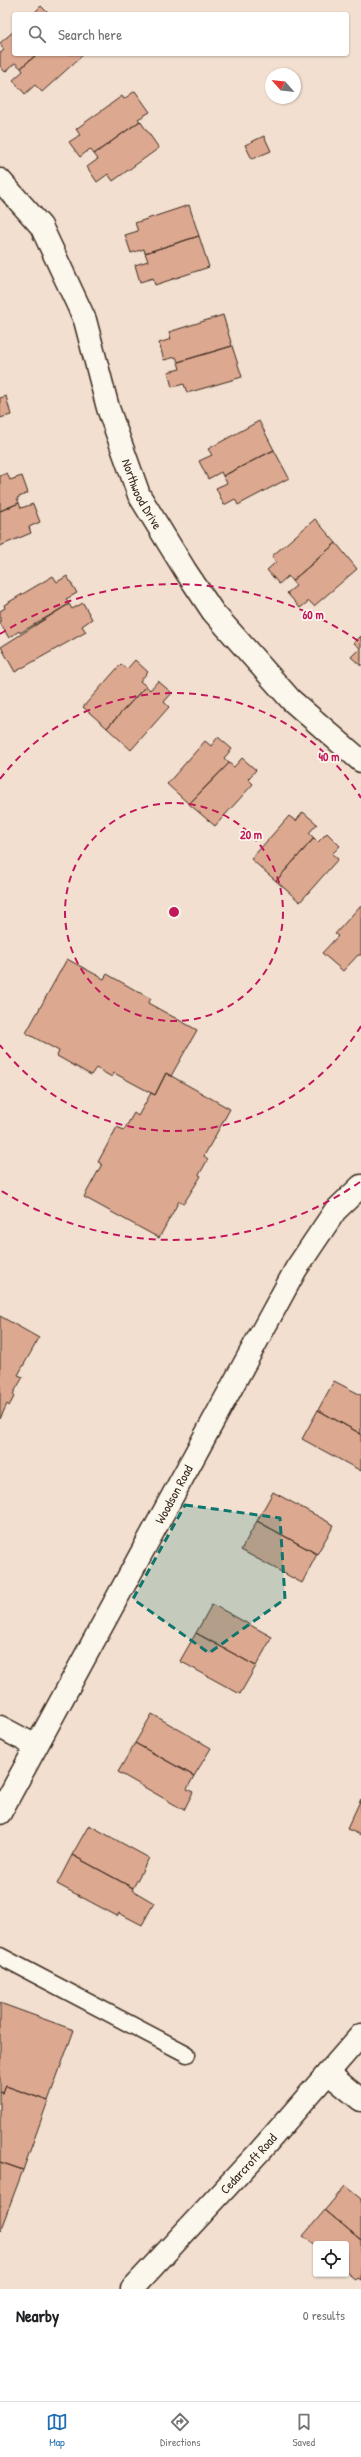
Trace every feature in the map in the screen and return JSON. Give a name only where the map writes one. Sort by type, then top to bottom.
[{"type":"street","name":"Northwood Drive","points":[[0,180],[41,226],[85,320],[108,408],[139,495],[177,557],[213,612],[291,700],[361,761]]},
{"type":"street","name":"Woodson Road","points":[[0,1813],[296,1269],[335,1211],[361,1186]]},
{"type":"street","points":[[0,1727],[36,1746]]},
{"type":"street","name":"Cedarcroft Road","points":[[132,2289],[260,2151],[361,2035]]},
{"type":"street","points":[[328,2073],[361,2100]]},
{"type":"lane","points":[[0,1956],[188,2054]]},
{"type":"highlighted area","points":[[185,1505],[280,1518],[285,1599],[209,1653],[133,1599]]},
{"type":"building","points":[[41,6],[47,12],[35,12]]},
{"type":"building","points":[[12,33],[12,56],[35,56],[21,68],[15,63],[5,72],[0,66],[0,53],[4,50],[0,43]]},
{"type":"building","points":[[35,56],[82,56],[42,92],[35,85],[25,94],[13,80],[23,71],[21,68]]},
{"type":"building","points":[[135,91],[150,112],[138,119],[140,121],[94,154],[90,149],[80,157],[69,142],[80,135],[76,129],[122,96],[124,99]]},
{"type":"building","points":[[140,121],[159,148],[113,181],[108,174],[97,182],[87,167],[98,159],[94,154]]},
{"type":"building","points":[[264,136],[271,151],[252,159],[245,145]]},
{"type":"building","points":[[189,205],[199,236],[145,253],[144,249],[131,253],[125,235],[138,231],[135,223]]},
{"type":"building","points":[[199,236],[209,267],[155,285],[153,278],[140,282],[135,265],[148,261],[145,253]]},
{"type":"building","points":[[223,315],[232,346],[178,362],[176,357],[164,360],[159,343],[171,339],[169,332]]},
{"type":"building","points":[[232,346],[242,377],[187,393],[184,384],[172,387],[168,372],[180,369],[178,362]]},
{"type":"building","points":[[6,396],[11,415],[0,418],[0,398]]},
{"type":"building","points":[[259,421],[274,450],[223,476],[221,472],[208,479],[199,461],[212,455],[208,449]]},
{"type":"building","points":[[274,450],[289,478],[238,505],[235,499],[224,505],[216,488],[227,483],[223,476]]},
{"type":"building","points":[[7,473],[10,480],[22,476],[28,493],[17,498],[19,503],[0,511],[0,476]]},
{"type":"building","points":[[19,503],[21,508],[33,504],[40,522],[29,527],[31,533],[0,546],[0,511]]},
{"type":"building","points":[[315,519],[336,543],[292,581],[288,576],[279,584],[267,570],[276,562],[272,556]]},
{"type":"building","points":[[336,543],[357,569],[314,606],[309,601],[300,608],[287,593],[296,586],[292,581]]},
{"type":"building","points":[[53,576],[57,582],[67,576],[77,593],[66,599],[69,604],[9,638],[0,623],[0,611],[5,608],[4,605]]},
{"type":"building","points":[[83,603],[92,619],[82,626],[86,632],[15,672],[1,647],[69,604],[72,609]]},
{"type":"building","points":[[361,636],[361,666],[351,657],[360,648],[354,643]]},
{"type":"building","points":[[135,660],[148,672],[140,681],[146,686],[107,728],[83,707],[121,664],[127,669]]},
{"type":"building","points":[[158,681],[172,693],[164,702],[169,707],[131,750],[107,728],[146,686],[150,690]]},
{"type":"building","points":[[218,737],[232,749],[224,758],[229,763],[189,804],[167,784],[205,741],[211,746]]},
{"type":"building","points":[[242,758],[256,770],[248,779],[253,784],[215,826],[189,804],[229,763],[234,767]]},
{"type":"building","points":[[303,812],[317,824],[309,833],[314,838],[276,881],[251,859],[289,816],[296,821]]},
{"type":"building","points":[[327,833],[340,846],[332,854],[338,859],[300,902],[276,881],[314,838],[318,842]]},
{"type":"building","points":[[361,905],[361,955],[358,955],[343,971],[322,953],[338,936],[335,934]]},
{"type":"building","points":[[67,959],[104,979],[107,974],[151,999],[148,1003],[197,1030],[171,1076],[166,1073],[155,1095],[114,1073],[112,1077],[96,1068],[91,1075],[57,1056],[59,1051],[26,1033]]},
{"type":"building","points":[[166,1073],[230,1109],[204,1156],[208,1159],[199,1175],[201,1176],[184,1203],[179,1201],[159,1238],[84,1197],[102,1164],[98,1162],[117,1127],[124,1130],[134,1113],[138,1116],[151,1093],[155,1095]]},
{"type":"building","points":[[0,1316],[39,1338],[18,1375],[23,1377],[13,1394],[15,1395],[9,1406],[7,1404],[0,1419]]},
{"type":"building","points":[[334,1381],[361,1395],[361,1434],[318,1410]]},
{"type":"building","points":[[318,1410],[361,1434],[361,1471],[302,1439]]},
{"type":"building","points":[[273,1492],[334,1525],[317,1554],[257,1521]]},
{"type":"building","points":[[257,1521],[317,1554],[302,1583],[241,1550]]},
{"type":"building","points":[[212,1604],[272,1637],[256,1666],[196,1633]]},
{"type":"building","points":[[196,1633],[256,1666],[240,1694],[180,1661]]},
{"type":"building","points":[[152,1714],[211,1748],[194,1776],[135,1743]]},
{"type":"building","points":[[135,1743],[194,1776],[187,1789],[193,1792],[184,1810],[118,1772]]},
{"type":"building","points":[[361,1799],[361,1835],[347,1829]]},
{"type":"building","points":[[89,1825],[149,1858],[133,1888],[72,1855]]},
{"type":"building","points":[[72,1855],[133,1888],[132,1890],[154,1903],[142,1925],[119,1913],[117,1916],[57,1884]]},
{"type":"building","points":[[0,2003],[74,2030],[48,2101],[6,2086],[3,2093],[0,2092]]},
{"type":"building","points":[[6,2086],[48,2101],[23,2170],[0,2162],[0,2092],[3,2093]]},
{"type":"building","points":[[0,2162],[23,2170],[0,2231]]},
{"type":"building","points":[[345,2186],[361,2199],[361,2240],[325,2210]]},
{"type":"building","points":[[325,2210],[361,2240],[361,2280],[358,2278],[356,2280],[349,2274],[349,2241],[313,2241],[313,2244],[303,2236]]}]
